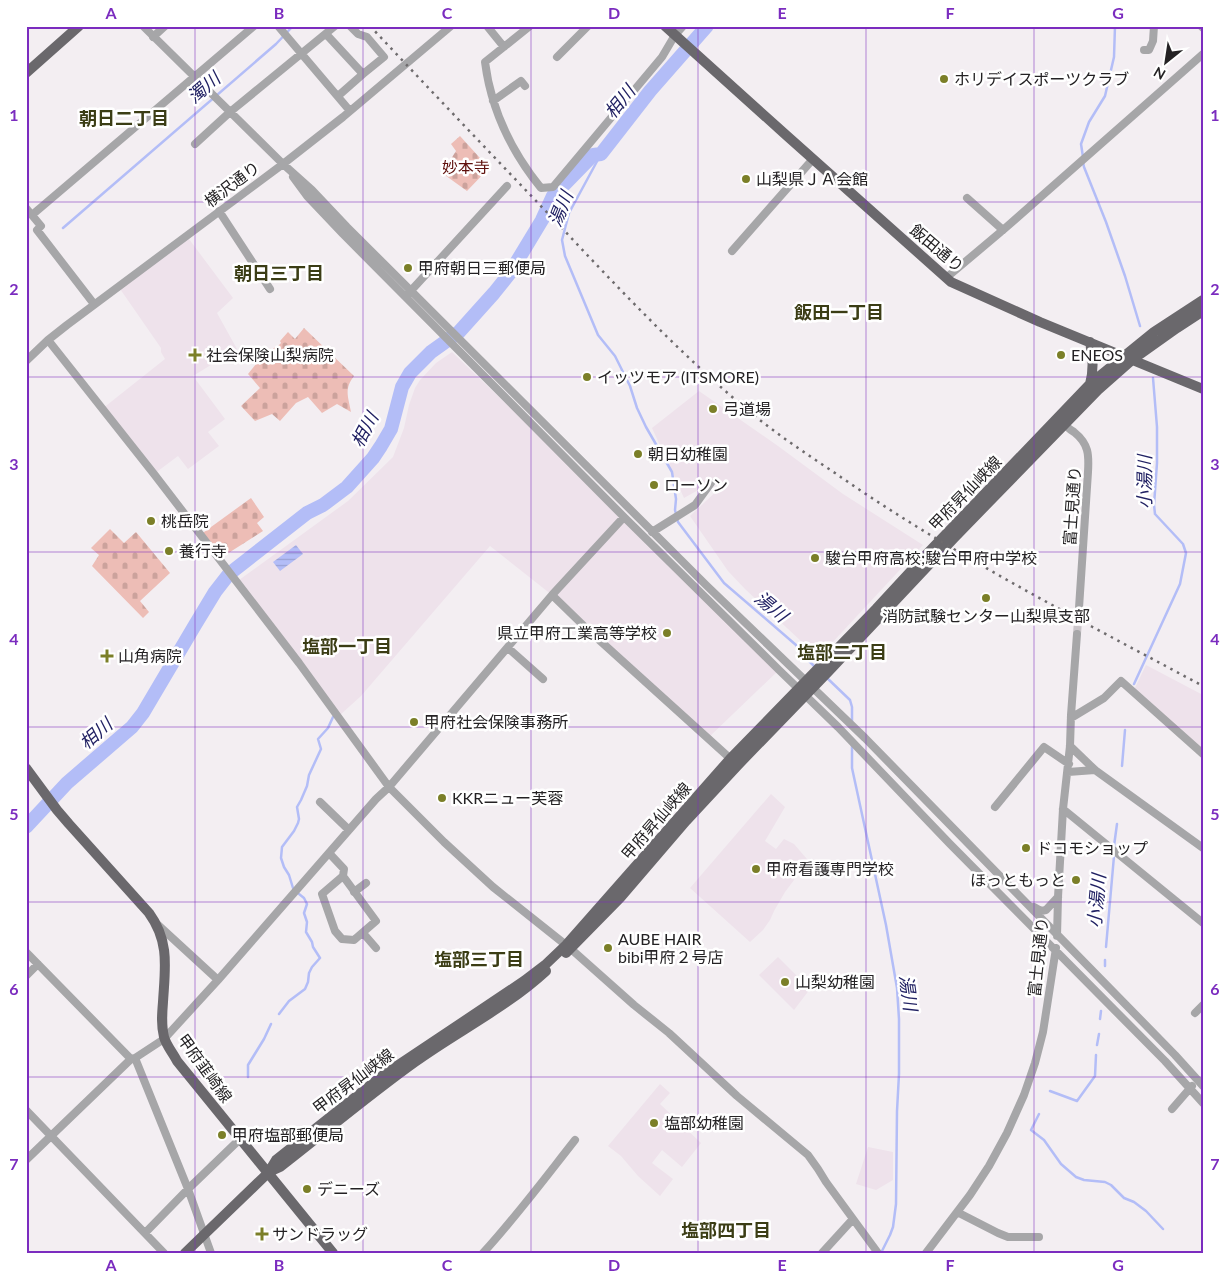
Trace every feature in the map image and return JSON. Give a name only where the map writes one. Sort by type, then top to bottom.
[{"type":"main road","points":[[26,73],[79,26]]},
{"type":"main road","points":[[665,26],[676,36]]},
{"type":"main road","name":"飯田通り","points":[[676,36],[951,282],[1040,322],[1203,389]]},
{"type":"main road","name":"甲府昇仙峡線","points":[[1062,420],[1098,390],[1154,332],[1203,300]]},
{"type":"main road","name":"甲府昇仙峡線","points":[[185,1253],[268,1172],[276,1160],[382,1076],[524,981],[569,947],[801,685],[821,672],[954,538],[1062,420],[1090,384],[1128,358],[1203,312]]},
{"type":"main road","points":[[1090,342],[1093,367],[1090,384]]},
{"type":"main road","name":"甲府昇仙峡線","points":[[734,762],[809,692],[821,672]]},
{"type":"main road","name":"甲府韮崎線","points":[[26,768],[57,810],[157,924],[163,940],[165,953],[162,1026],[164,1039],[177,1061],[333,1253]]},
{"type":"street","points":[[143,26],[283,164],[312,190],[408,294],[652,532],[801,685]]},
{"type":"street","points":[[153,37],[165,26]]},
{"type":"street","points":[[32,215],[254,26]]},
{"type":"street","points":[[278,26],[350,111]]},
{"type":"street","points":[[195,144],[230,112],[335,26]]},
{"type":"street","points":[[338,96],[384,57],[367,37],[358,34],[350,26]]},
{"type":"street","name":"横沢通り","points":[[26,361],[48,340],[94,304],[283,164],[452,26]]},
{"type":"street","points":[[487,26],[504,47]]},
{"type":"street","points":[[530,26],[485,62],[486,76],[497,112],[508,137],[526,169],[541,188],[553,187],[662,57],[684,26]]},
{"type":"street","points":[[557,57],[588,26]]},
{"type":"street","points":[[1144,50],[1149,50],[1153,41],[1154,26]]},
{"type":"street","points":[[326,34],[363,74]]},
{"type":"street","points":[[946,278],[1203,54]]},
{"type":"street","points":[[494,101],[521,81],[525,86]]},
{"type":"street","points":[[732,251],[813,159]]},
{"type":"street","points":[[408,294],[507,186]]},
{"type":"street","points":[[967,198],[1003,230]]},
{"type":"street","points":[[26,208],[41,226],[37,230],[94,304]]},
{"type":"street","points":[[219,211],[270,289]]},
{"type":"street","points":[[48,340],[220,559],[299,663],[389,787],[444,842],[494,887],[569,947],[808,1155],[878,1252]]},
{"type":"street","points":[[460,346],[624,517],[801,685],[845,719],[865,738],[1174,1055],[1200,1083],[1190,1088],[1172,1109]]},
{"type":"street","name":"富士見通り","points":[[1062,420],[1079,436],[1088,454],[1079,608]]},
{"type":"street","points":[[652,532],[695,505],[711,483]]},
{"type":"street","points":[[26,1160],[133,1059],[164,1039],[376,799],[389,787],[552,595],[624,517]]},
{"type":"street","points":[[552,595],[734,762]]},
{"type":"street","name":"富士見通り","points":[[926,1253],[958,1212],[989,1166],[1007,1133],[1024,1095],[1043,1032],[1056,950],[1058,897],[1077,634]]},
{"type":"street","points":[[508,648],[543,679]]},
{"type":"street","points":[[1071,718],[1104,698],[1121,681],[1203,754]]},
{"type":"street","points":[[809,692],[846,735],[950,844],[1158,1054],[1203,1103]]},
{"type":"street","points":[[1070,746],[1095,770],[1203,848]]},
{"type":"street","points":[[995,807],[1044,747],[1068,768],[1095,770]]},
{"type":"street","points":[[320,802],[349,830]]},
{"type":"street","points":[[1064,809],[1203,923]]},
{"type":"street","points":[[329,853],[344,869],[342,876],[322,894],[335,930],[342,939],[354,940],[376,921],[342,876]]},
{"type":"street","points":[[354,892],[366,883]]},
{"type":"street","points":[[1028,904],[1041,911],[1046,910],[1058,897]]},
{"type":"street","points":[[157,924],[218,980]]},
{"type":"street","points":[[363,933],[376,948]]},
{"type":"street","points":[[26,952],[133,1059],[188,1189],[211,1253]]},
{"type":"street","points":[[26,976],[38,964]]},
{"type":"street","points":[[1195,1013],[1203,1005]]},
{"type":"street","points":[[26,1110],[164,1253]]},
{"type":"street","points":[[145,1233],[240,1139]]},
{"type":"street","points":[[483,1253],[506,1228],[575,1140]]},
{"type":"street","points":[[958,1212],[1003,1235],[1039,1237]]},
{"type":"street","points":[[822,1253],[853,1219]]},
{"type":"shaded area","name":"社会保険山梨病院","points":[[186,235],[233,298],[217,313],[237,349],[193,376],[225,419],[208,432],[219,446],[188,469],[178,456],[154,474],[102,409],[165,359],[161,348],[118,286]]},
{"type":"shaded area","points":[[452,352],[624,517],[779,670],[708,738],[552,595],[490,546],[361,696],[340,715],[239,580],[348,501],[393,457],[404,428],[415,388],[436,363]]},
{"type":"shaded area","name":"駿台甲府高校;駿台甲府中学校","points":[[699,391],[843,494],[923,545],[830,645],[813,648],[802,642],[728,571],[690,516],[722,486],[716,480],[684,498],[652,428]]},
{"type":"shaded area","points":[[1146,665],[1203,695],[1203,754],[1133,692]]},
{"type":"shaded area","name":"甲府看護専門学校","points":[[771,794],[785,807],[765,841],[776,849],[784,839],[794,844],[813,866],[800,872],[785,892],[763,930],[750,942],[690,888]]},
{"type":"shaded area","name":"山梨幼稚園","points":[[778,957],[810,989],[794,1010],[759,975]]},
{"type":"shaded area","name":"塩部幼稚園","points":[[660,1084],[670,1093],[660,1104],[701,1143],[682,1167],[662,1150],[652,1163],[673,1179],[660,1196],[638,1176],[621,1156],[608,1146]]},
{"type":"shaded area","points":[[868,1147],[893,1152],[893,1180],[876,1190],[856,1184]]},
{"type":"green space","name":"妙本寺","points":[[460,136],[489,168],[467,191],[442,173],[456,151],[451,144]]},
{"type":"green space","points":[[304,328],[354,376],[348,389],[351,412],[337,404],[322,413],[308,397],[296,403],[280,421],[272,414],[255,421],[241,406],[260,388],[248,374],[269,348],[271,351],[277,347],[288,332],[295,339]]},
{"type":"green space","points":[[251,498],[264,517],[257,523],[263,531],[219,559],[200,535]]},
{"type":"green space","points":[[110,529],[124,543],[136,532],[170,573],[140,601],[149,612],[143,618],[92,566],[99,555],[91,548]]},
{"type":"water","points":[[296,545],[303,554],[280,571],[273,562]]},
{"type":"waterway","name":"濁川","points":[[63,228],[276,44],[293,26]]},
{"type":"waterway","name":"相川","points":[[26,827],[67,783],[132,727],[143,713],[215,592],[229,574],[307,513],[323,505],[347,487],[373,458],[391,429],[402,387],[410,373],[431,352],[459,332],[494,293],[510,273],[542,220],[553,196],[593,155],[601,154],[650,91],[707,26]]},
{"type":"waterway","name":"小湯川","points":[[1083,157],[1081,144],[1089,122],[1105,96],[1114,57],[1115,26]]},
{"type":"waterway","name":"湯川","points":[[601,154],[569,213],[562,240],[565,256],[598,335],[615,356],[630,386],[646,427],[672,472],[676,499],[675,510],[678,522],[724,583],[796,645],[799,651],[815,667]]},
{"type":"waterway","name":"小湯川","points":[[1083,162],[1125,276],[1140,326]]},
{"type":"waterway","name":"小湯川","points":[[1134,684],[1180,584],[1186,553],[1183,544],[1155,514],[1157,427],[1153,378]]},
{"type":"waterway","name":"湯川","points":[[826,677],[850,700],[852,724]]},
{"type":"waterway","points":[[293,888],[281,858],[282,847],[298,823],[297,807],[321,749],[318,739],[328,728],[333,717]]},
{"type":"waterway","name":"小湯川","points":[[1122,766],[1125,730]]},
{"type":"waterway","name":"湯川","points":[[852,744],[852,768],[886,925],[897,988],[899,1019],[896,1204],[893,1227],[881,1253]]},
{"type":"waterway","name":"小湯川","points":[[1114,846],[1117,824]]},
{"type":"waterway","name":"小湯川","points":[[1106,947],[1114,856]]},
{"type":"waterway","points":[[279,1014],[289,1001],[305,989],[309,973],[320,958],[306,932],[307,922],[304,913],[307,904],[299,894]]},
{"type":"waterway","name":"小湯川","points":[[1105,960],[1105,966]]},
{"type":"waterway","name":"小湯川","points":[[1100,1019],[1101,1011]]},
{"type":"waterway","points":[[248,1077],[248,1065],[271,1024]]},
{"type":"waterway","name":"小湯川","points":[[1097,1045],[1099,1034]]},
{"type":"waterway","name":"小湯川","points":[[1050,1091],[1077,1101],[1095,1076],[1096,1055]]},
{"type":"waterway","name":"小湯川","points":[[1039,1114],[1031,1130],[1044,1140],[1061,1164],[1076,1177],[1084,1180],[1105,1182],[1111,1185],[1124,1198],[1134,1202],[1146,1211],[1163,1229]]},
{"type":"tunnel","points":[[1077,634],[1079,608]]},
{"type":"railway","points":[[370,26],[630,300],[704,372],[756,417],[805,453],[924,531],[1016,585],[1203,686]]},
{"type":"place","name":"ホリデイスポーツクラブ","points":[[944,79]]},
{"type":"place","name":"山梨県ＪＡ会館","points":[[746,179]]},
{"type":"place","name":"甲府朝日三郵便局","points":[[408,268]]},
{"type":"place","name":"社会保険山梨病院","points":[[195,355]]},
{"type":"place","name":"ENEOS","points":[[1061,355]]},
{"type":"place","name":"イッツモア (ITSMORE)","points":[[587,377]]},
{"type":"place","name":"弓道場","points":[[713,409]]},
{"type":"place","name":"朝日幼稚園","points":[[638,454]]},
{"type":"place","name":"ローソン","points":[[654,485]]},
{"type":"place","name":"桃岳院","points":[[151,521]]},
{"type":"place","name":"養行寺","points":[[169,551]]},
{"type":"place","name":"駿台甲府高校;駿台甲府中学校","points":[[815,558]]},
{"type":"place","name":"消防試験センター山梨県支部","points":[[986,598]]},
{"type":"place","name":"県立甲府工業高等学校","points":[[667,633]]},
{"type":"place","name":"山角病院","points":[[107,656]]},
{"type":"place","name":"甲府社会保険事務所","points":[[414,722]]},
{"type":"place","name":"KKRニュー芙蓉","points":[[442,798]]},
{"type":"place","name":"ドコモショップ","points":[[1026,848]]},
{"type":"place","name":"甲府看護専門学校","points":[[756,869]]},
{"type":"place","name":"ほっともっと","points":[[1076,880]]},
{"type":"place","name":"AUBE HAIR bibi甲府２号店","points":[[608,948]]},
{"type":"place","name":"山梨幼稚園","points":[[785,982]]},
{"type":"place","name":"塩部幼稚園","points":[[654,1123]]},
{"type":"place","name":"甲府塩部郵便局","points":[[222,1135]]},
{"type":"place","name":"デニーズ","points":[[307,1189]]},
{"type":"place","name":"サンドラッグ","points":[[262,1234]]},
{"type":"district","name":"朝日二丁目","points":[[124,119]]},
{"type":"district","name":"朝日三丁目","points":[[279,274]]},
{"type":"district","name":"飯田一丁目","points":[[839,313]]},
{"type":"district","name":"塩部一丁目","points":[[347,647]]},
{"type":"district","name":"塩部二丁目","points":[[842,653]]},
{"type":"district","name":"塩部三丁目","points":[[479,960]]},
{"type":"district","name":"塩部四丁目","points":[[726,1231]]}]
